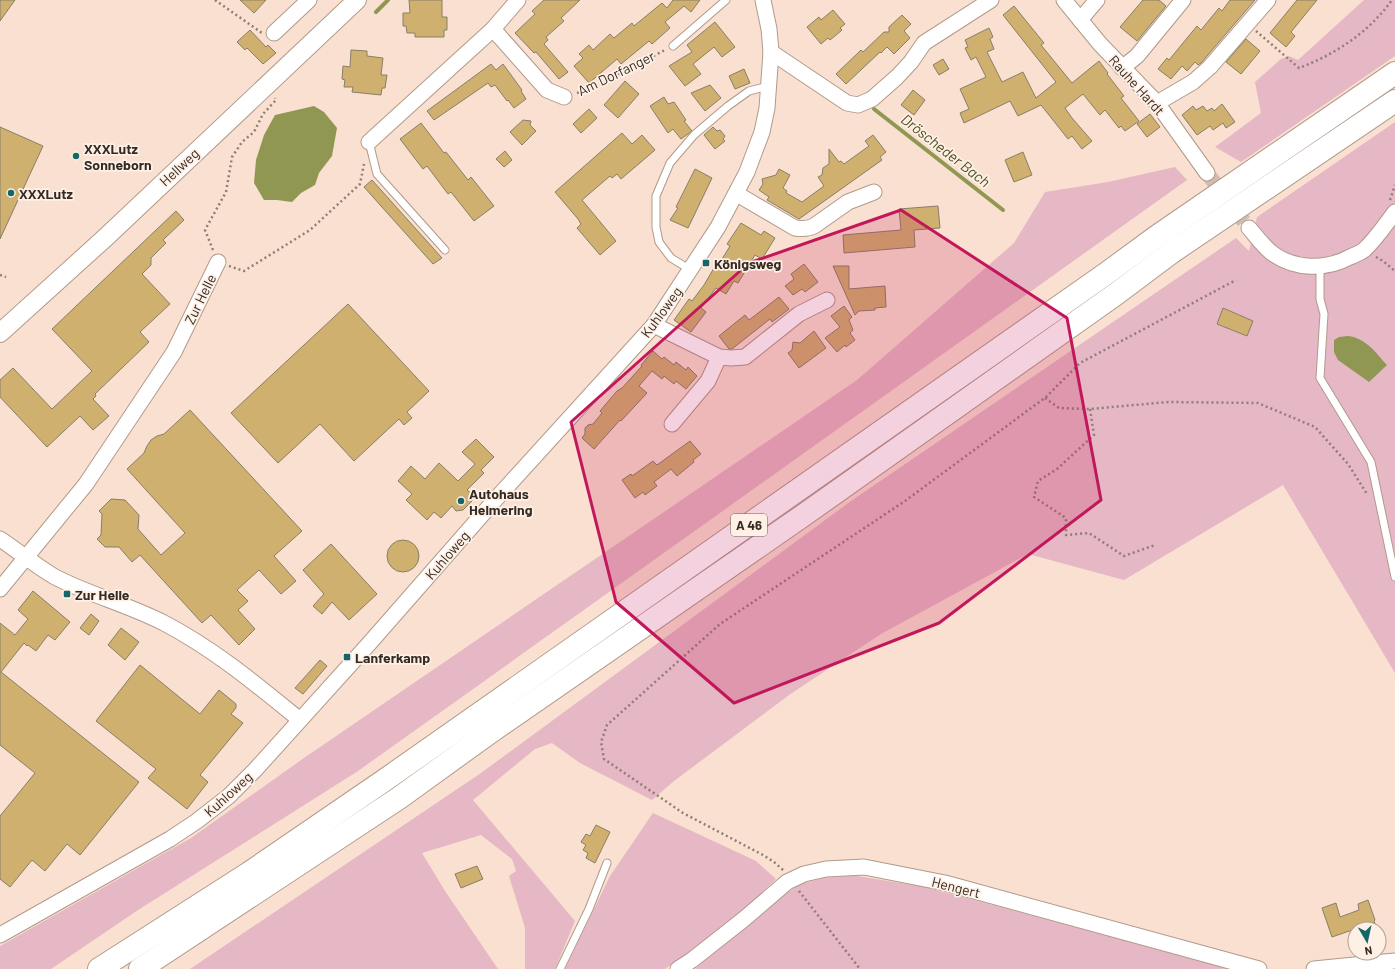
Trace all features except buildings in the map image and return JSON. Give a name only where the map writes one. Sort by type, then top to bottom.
[{"type":"highway","name":"A 46","points":[[98,969],[249,873],[376,786],[868,442],[1156,237],[1395,73]]},
{"type":"highway","name":"A 46","points":[[140,969],[400,798],[488,733],[814,508],[1172,252],[1395,101]]},
{"type":"street","points":[[274,33],[309,0]]},
{"type":"street","name":"Hellweg","points":[[0,333],[105,238],[357,0]]},
{"type":"street","points":[[369,142],[493,29],[518,0]]},
{"type":"street","name":"Kuhloweg","points":[[0,935],[170,839],[197,821],[229,796],[255,770],[500,495],[654,326],[691,270],[737,194],[762,132],[767,108],[771,52],[769,29],[763,0]]},
{"type":"street","points":[[771,52],[848,103],[858,105],[872,99],[897,77],[911,62],[924,43],[991,0]]},
{"type":"street","name":"Rauhe Hardt","points":[[1064,0],[1122,68],[1157,103],[1207,173]]},
{"type":"street","points":[[1080,20],[1097,0]]},
{"type":"street","points":[[1122,68],[1137,56],[1183,0]]},
{"type":"street","points":[[1157,103],[1193,82],[1210,67],[1268,0]]},
{"type":"street","name":"Am Dorfanger","points":[[493,29],[547,90],[564,97]]},
{"type":"street","points":[[737,194],[795,228],[801,229],[814,226],[848,202],[874,192]]},
{"type":"street","points":[[1250,228],[1272,253],[1284,260],[1299,265],[1320,267],[1342,262],[1363,250],[1395,212]]},
{"type":"street","name":"Zur Helle","points":[[0,589],[86,484],[174,352],[218,262]]},
{"type":"street","points":[[654,326],[720,357],[731,358],[745,356],[800,314],[827,300]]},
{"type":"street","points":[[672,424],[708,381],[720,357]]},
{"type":"street","points":[[0,539],[54,576],[164,623],[211,651],[254,682],[300,720]]},
{"type":"street","name":"Hengert","points":[[678,969],[692,960],[787,882],[804,874],[826,869],[864,867],[945,883],[1259,969]]},
{"type":"street","points":[[1314,969],[1395,961]]},
{"type":"lane","points":[[673,46],[726,0]]},
{"type":"lane","points":[[691,270],[671,258],[659,242],[656,228],[656,196],[670,163],[694,135],[728,106],[749,91],[768,86]]},
{"type":"lane","points":[[369,142],[377,174],[445,250]]},
{"type":"lane","points":[[1320,267],[1320,299],[1324,314],[1320,378],[1371,462],[1395,577]]},
{"type":"lane","points":[[560,969],[589,909],[608,863]]},
{"type":"path","points":[[215,0],[260,32],[274,33]]},
{"type":"path","points":[[1247,24],[1299,68],[1336,50],[1351,40],[1381,15],[1392,0]]},
{"type":"path","name":"Am Dorfanger","points":[[564,97],[587,90],[673,46]]},
{"type":"path","points":[[268,83],[276,100],[263,114],[254,132],[242,142],[232,157],[226,192],[205,230],[218,262],[244,271],[310,230],[360,184],[369,142]]},
{"type":"path","points":[[1363,250],[1383,261],[1395,271]]},
{"type":"path","points":[[0,275],[6,277]]},
{"type":"path","points":[[860,969],[791,880],[774,862],[683,813],[604,759],[601,742],[606,726],[720,624],[905,501],[1046,397],[1080,363],[1236,280]]},
{"type":"path","points":[[1045,398],[1060,408],[1090,408],[1168,402],[1258,403],[1315,427],[1348,464],[1382,517]]},
{"type":"path","points":[[1090,408],[1094,435],[1057,469],[1038,481],[1034,497],[1066,518],[1066,535],[1089,533],[1124,556],[1155,545]]},
{"type":"highlighted area","points":[[901,210],[1067,318],[1101,500],[939,623],[734,703],[616,602],[571,422],[749,263]]},
{"type":"shaded area","points":[[1364,0],[1395,0],[1395,56],[1241,162],[1215,147],[1261,113],[1255,82],[1281,59],[1289,56],[1298,60]]},
{"type":"shaded area","points":[[314,106],[324,112],[337,128],[332,156],[319,173],[315,185],[301,193],[292,202],[264,200],[254,183],[256,160],[264,135],[275,115]]},
{"type":"shaded area","points":[[1395,122],[1395,673],[1283,485],[1124,580],[1028,554],[881,634],[789,695],[674,781],[652,800],[580,763],[552,743],[535,749],[473,800],[575,921],[555,969],[525,969],[525,928],[509,876],[516,871],[512,859],[481,835],[422,853],[445,891],[498,969],[190,969],[481,773],[851,501],[1236,238],[1249,251],[1257,217]]},
{"type":"shaded area","points":[[1175,167],[1187,180],[358,771],[138,910],[51,969],[0,969],[0,946],[191,838],[304,758],[857,380],[1014,243],[1045,192],[1108,182]]},
{"type":"shaded area","points":[[1339,337],[1354,337],[1365,343],[1375,351],[1387,365],[1369,382],[1338,360],[1334,352],[1334,340]]},
{"type":"shaded area","points":[[653,813],[756,861],[776,879],[738,915],[665,969],[565,969],[610,876]]},
{"type":"shaded area","points":[[851,875],[925,887],[1240,969],[695,969],[774,902],[800,884],[824,878]]},
{"type":"waterway","points":[[376,12],[388,0]]},
{"type":"waterway","name":"Dröscheder Bach","points":[[874,109],[1003,210]]},
{"type":"tunnel","points":[[1207,173],[1249,228]]},
{"type":"place","name":"XXXLutz Sonneborn","points":[[76,156]]},
{"type":"place","name":"XXXLutz","points":[[11,193]]},
{"type":"place","name":"Königsweg","points":[[706,263]]},
{"type":"place","name":"Autohaus Helmering","points":[[461,501]]},
{"type":"place","name":"Zur Helle","points":[[67,594]]},
{"type":"place","name":"Lanferkamp","points":[[347,657]]}]
